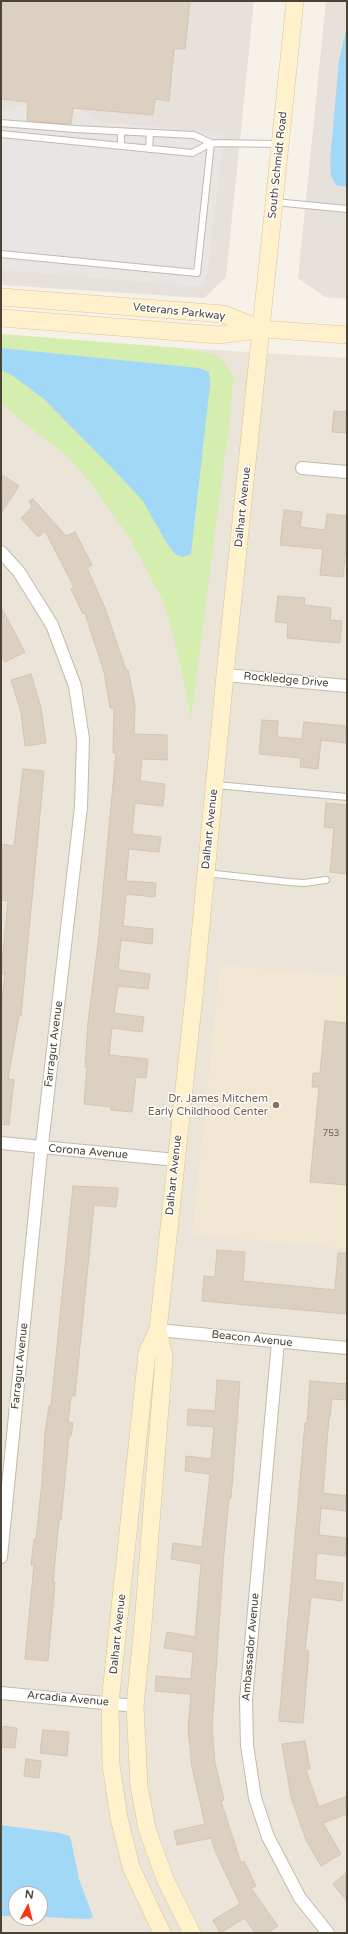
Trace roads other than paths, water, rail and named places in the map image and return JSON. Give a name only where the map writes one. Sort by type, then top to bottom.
[{"type":"main road","name":"South Schmidt Road","points":[[262,328],[295,1]]},
{"type":"main road","name":"Veterans Parkway","points":[[1,297],[223,314],[262,328]]},
{"type":"main road","name":"Veterans Parkway","points":[[1,318],[220,335],[262,328]]},
{"type":"main road","points":[[262,328],[347,335]]},
{"type":"main road","name":"Dalhart Avenue","points":[[192,1933],[165,1879],[148,1829],[139,1786],[135,1706],[164,1357],[158,1330],[262,328]]},
{"type":"main road","name":"Dalhart Avenue","points":[[158,1330],[147,1353],[110,1703],[111,1765],[119,1818],[132,1867],[162,1933]]},
{"type":"street","points":[[302,468],[347,472]]},
{"type":"street","name":"Farragut Avenue","points":[[1,552],[19,572],[52,625],[75,686],[83,739],[81,808],[42,1147],[1,1557]]},
{"type":"street","name":"Rockledge Drive","points":[[225,675],[347,686]]},
{"type":"street","name":"Corona Avenue","points":[[1,1143],[176,1160]]},
{"type":"street","name":"Beacon Avenue","points":[[158,1330],[347,1348]]},
{"type":"street","name":"Ambassador Avenue","points":[[278,1342],[246,1700],[247,1745],[255,1798],[268,1837],[300,1898],[328,1933]]},
{"type":"street","name":"Arcadia Avenue","points":[[1,1693],[135,1706]]},
{"type":"lane","points":[[1,123],[194,136],[210,143],[280,144]]},
{"type":"lane","points":[[47,139],[48,127]]},
{"type":"lane","points":[[121,132],[121,146]]},
{"type":"lane","points":[[149,149],[150,133]]},
{"type":"lane","points":[[1,134],[192,153],[210,143]]},
{"type":"lane","points":[[1,254],[198,273],[210,143]]},
{"type":"lane","points":[[274,202],[347,210]]},
{"type":"lane","points":[[214,785],[347,797]]},
{"type":"lane","points":[[206,873],[304,883],[326,880]]},
{"type":"water","points":[[347,25],[347,187],[336,185],[331,176],[330,161],[339,61]]},
{"type":"water","points":[[1,348],[199,368],[209,372],[210,385],[191,554],[182,557],[175,554],[166,542],[143,501],[114,470],[44,399],[13,376],[1,370]]},
{"type":"water","points":[[1,1825],[60,1833],[69,1836],[79,1879],[93,1917],[89,1919],[48,1917],[48,1886],[8,1886],[8,1916],[1,1916]]},
{"type":"place","name":"Dr. James Mitchem Early Childhood Center","points":[[276,1105]]}]
